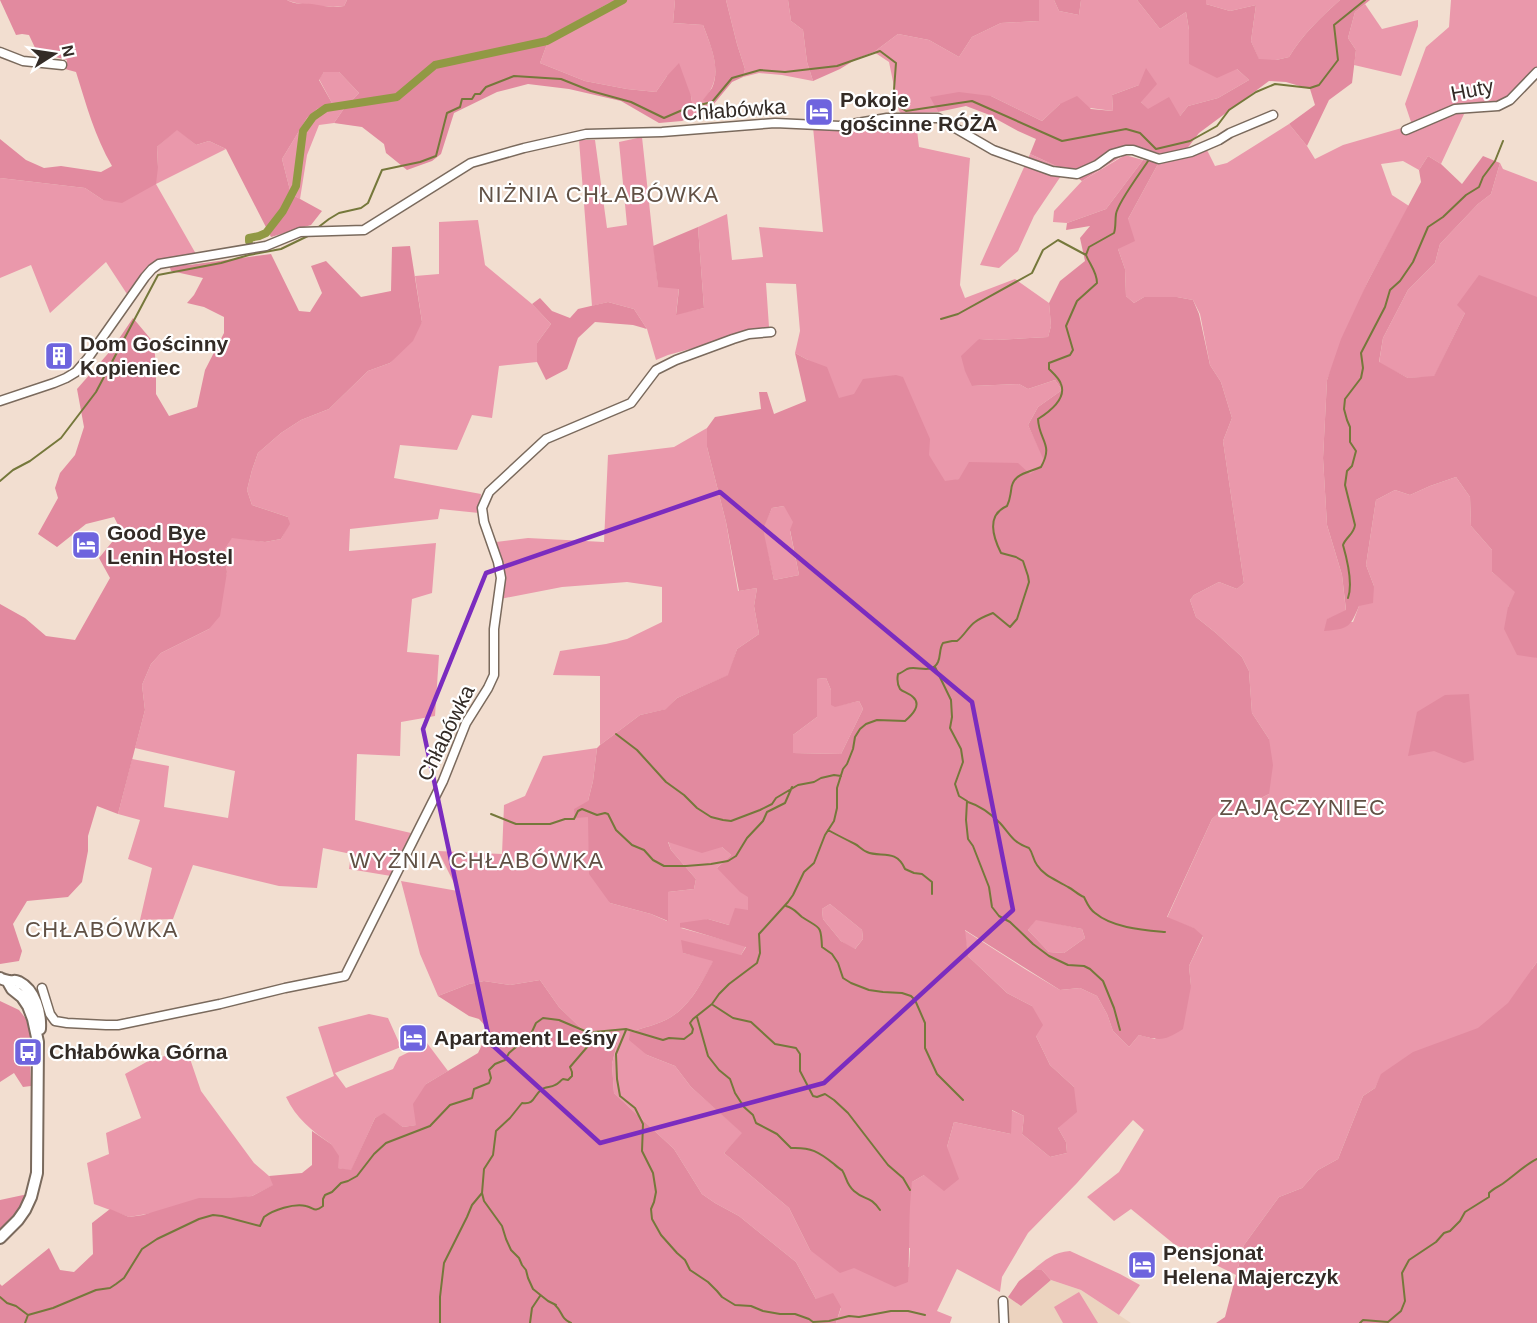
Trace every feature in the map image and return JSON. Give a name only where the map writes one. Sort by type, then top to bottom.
[{"type":"street","points":[[0,52],[23,61],[62,65]]},
{"type":"street","name":"Huty","points":[[1406,130],[1455,110],[1498,106],[1510,100],[1537,72]]},
{"type":"street","name":"Chłabówka","points":[[0,401],[54,383],[76,372],[145,277],[156,266],[164,262],[266,246],[300,232],[364,230],[471,163],[586,134],[662,132],[775,123],[840,126],[887,118],[938,118],[993,150],[1052,171],[1077,174],[1097,165],[1112,154],[1126,150],[1133,150],[1159,159],[1191,152],[1273,115]]},
{"type":"street","name":"Chłabówka","points":[[42,987],[50,1014],[55,1020],[67,1023],[110,1025],[210,1006],[345,976],[443,781],[466,723],[494,675],[494,629],[501,578],[482,508],[489,492],[546,439],[631,404],[656,370],[676,360],[733,339],[749,334],[771,332]]},
{"type":"street","points":[[0,1238],[26,1210],[36,1182],[40,1030],[40,1017],[35,1001],[23,985],[16,980],[4,980]]},
{"type":"street","points":[[1003,1301],[1004,1323]]},
{"type":"highlighted area","points":[[720,492],[972,702],[1013,910],[824,1083],[600,1143],[490,1043],[423,729],[486,573]]},
{"type":"shaded area","points":[[0,0],[287,0],[336,7],[344,6],[347,0],[622,0],[609,3],[550,36],[540,63],[585,81],[656,92],[679,63],[691,96],[694,115],[682,121],[659,123],[621,101],[569,89],[528,84],[497,92],[454,113],[441,154],[432,161],[407,170],[386,153],[384,144],[362,127],[334,123],[359,93],[339,72],[324,72],[319,80],[332,103],[317,109],[307,118],[282,159],[291,194],[322,211],[311,225],[271,237],[226,149],[209,141],[196,145],[177,130],[157,147],[156,184],[122,203],[103,200],[85,188],[0,178],[0,139],[26,160],[44,168],[61,166],[101,172],[112,166],[96,132],[76,72],[65,69],[67,60],[37,52],[29,35],[16,35]]},
{"type":"shaded area","points":[[287,0],[347,0],[344,6],[331,7],[306,5]]},
{"type":"shaded area","points":[[622,0],[675,0],[673,23],[703,25],[715,64],[712,87],[704,100],[713,105],[694,115],[691,96],[667,76],[656,92],[585,81],[540,63],[550,36],[609,3]]},
{"type":"shaded area","points":[[675,0],[726,0],[745,69],[743,77],[732,82],[713,105],[703,100],[712,88],[715,72],[714,56],[709,40],[703,25],[673,23]]},
{"type":"shaded area","points":[[726,0],[788,0],[791,21],[803,30],[807,62],[813,81],[759,73],[743,77],[745,69]]},
{"type":"shaded area","points":[[788,0],[1039,0],[1039,21],[1001,23],[972,37],[959,57],[929,40],[898,34],[874,52],[813,81],[807,62],[803,30],[791,21]]},
{"type":"shaded area","points":[[1039,0],[1054,0],[1059,11],[1079,15],[1081,0],[1137,0],[1160,29],[1186,12],[1189,30],[1189,64],[1237,69],[1249,80],[1218,98],[1188,106],[1180,116],[1148,110],[1141,102],[1139,85],[1112,95],[1113,111],[1060,104],[1042,121],[991,96],[931,97],[938,112],[902,114],[899,111],[889,62],[874,52],[898,34],[929,40],[959,57],[972,37],[1001,23],[1039,21]]},
{"type":"shaded area","points":[[1054,0],[1081,0],[1079,15],[1059,11]]},
{"type":"shaded area","points":[[1137,0],[1206,0],[1206,4],[1230,11],[1256,5],[1251,41],[1259,59],[1276,60],[1289,57],[1306,34],[1340,0],[1370,0],[1355,12],[1348,38],[1356,50],[1352,83],[1329,100],[1307,146],[1289,124],[1315,105],[1310,89],[1286,82],[1269,81],[1199,133],[1186,150],[1162,154],[1136,147],[1082,181],[1065,170],[1030,154],[1036,139],[966,106],[938,112],[930,97],[959,92],[991,96],[1042,121],[1060,104],[1077,96],[1091,109],[1113,111],[1112,95],[1139,85],[1146,68],[1157,84],[1141,102],[1148,109],[1169,97],[1180,116],[1188,106],[1218,98],[1249,80],[1237,69],[1217,78],[1189,64],[1189,30],[1186,12],[1160,29]]},
{"type":"shaded area","points":[[1206,0],[1340,0],[1306,34],[1289,57],[1259,60],[1251,41],[1256,5],[1230,11],[1206,4]]},
{"type":"shaded area","points":[[1451,0],[1537,0],[1537,67],[1504,101],[1465,112],[1441,164],[1428,156],[1419,170],[1403,161],[1381,164],[1392,195],[1409,206],[1368,281],[1327,380],[1323,458],[1327,525],[1342,575],[1346,611],[1328,619],[1353,622],[1359,606],[1374,586],[1366,565],[1376,500],[1395,490],[1410,495],[1456,477],[1470,497],[1471,526],[1492,550],[1492,572],[1516,592],[1508,607],[1537,657],[1537,962],[1532,969],[1537,969],[1537,1323],[1485,1323],[1332,1265],[1382,1074],[1375,1088],[1363,1096],[1338,1159],[1318,1170],[1302,1188],[1279,1197],[1244,1245],[1236,1275],[1174,1244],[1131,1209],[1114,1221],[1087,1197],[1119,1172],[1144,1130],[1133,1120],[1077,1183],[1028,1233],[1002,1277],[1000,1292],[957,1269],[937,1311],[952,1317],[950,1323],[836,1323],[841,1308],[816,1299],[796,1262],[739,1216],[702,1194],[674,1149],[614,1093],[612,1064],[620,1032],[589,1036],[559,1007],[540,980],[510,985],[484,981],[438,996],[420,954],[401,881],[458,891],[438,851],[502,854],[504,805],[525,796],[543,756],[597,748],[588,801],[590,836],[610,903],[651,914],[667,921],[668,892],[694,889],[696,879],[671,850],[668,841],[728,826],[722,847],[731,855],[717,868],[805,876],[729,925],[708,919],[681,928],[746,946],[741,955],[683,953],[714,960],[696,992],[685,1006],[671,1017],[630,1032],[647,1055],[675,1066],[691,1087],[743,1133],[724,1153],[789,1208],[810,1250],[853,1268],[909,1267],[910,1248],[886,1249],[912,1182],[924,1175],[947,1147],[954,1122],[1011,1134],[1011,1110],[1024,1116],[1022,1134],[1050,1157],[1067,1153],[1066,1142],[1058,1128],[1074,1087],[1050,1065],[1036,1036],[1032,1006],[1007,993],[968,956],[964,930],[1060,990],[1080,988],[1097,996],[1113,1031],[1129,1047],[1139,1035],[1155,1039],[1191,986],[1189,966],[1203,937],[1193,928],[1167,918],[1212,819],[1220,812],[1233,820],[1243,807],[1269,794],[1269,739],[1252,713],[1249,671],[1242,657],[1196,617],[1190,600],[1194,595],[1219,582],[1237,589],[1244,583],[1223,441],[1232,418],[1221,382],[1210,365],[1200,314],[1193,300],[1177,297],[1144,297],[1134,303],[1126,296],[1125,269],[1118,249],[1128,219],[1159,162],[1207,150],[1215,166],[1227,163],[1289,124],[1315,159],[1343,145],[1412,125],[1405,104],[1426,47],[1449,27]]},
{"type":"shaded area","points":[[1365,4],[1382,29],[1418,20],[1401,76],[1354,65],[1356,50],[1348,38],[1355,12]]},
{"type":"shaded area","points":[[324,72],[339,72],[359,93],[334,123],[319,125],[307,155],[300,199],[291,194],[282,159],[307,118],[317,109],[332,103],[319,79]]},
{"type":"shaded area","points":[[884,120],[916,121],[919,147],[970,158],[960,285],[965,298],[1015,279],[1049,303],[1051,326],[1048,337],[979,339],[972,386],[1019,384],[1028,389],[1055,380],[1062,390],[1038,407],[1028,425],[1046,463],[1030,475],[959,479],[790,531],[799,575],[774,580],[762,529],[772,508],[784,506],[806,401],[808,360],[795,353],[800,331],[796,284],[766,283],[769,327],[656,360],[647,329],[634,309],[608,302],[592,306],[579,140],[595,140],[607,228],[627,225],[619,142],[642,137],[658,286],[679,288],[676,314],[704,308],[698,227],[727,214],[732,260],[763,257],[759,227],[823,232],[813,127]]},
{"type":"shaded area","points":[[177,129],[196,145],[209,141],[226,149],[156,184],[196,254],[160,260],[151,266],[127,294],[106,262],[50,313],[31,265],[0,278],[0,178],[85,188],[103,200],[158,167],[157,147]]},
{"type":"shaded area","points":[[1030,154],[1065,170],[1034,216],[1018,251],[999,268],[980,265]]},
{"type":"shaded area","points":[[1125,155],[1143,160],[1106,209],[1067,223],[1053,222],[1054,211],[1082,181]]},
{"type":"shaded area","points":[[1428,156],[1441,164],[1462,184],[1483,156],[1500,163],[1491,194],[1478,204],[1440,244],[1435,263],[1408,290],[1383,338],[1379,362],[1408,378],[1434,376],[1465,313],[1457,305],[1479,275],[1537,297],[1537,658],[1517,655],[1504,629],[1508,607],[1515,592],[1492,572],[1492,550],[1471,526],[1470,497],[1456,477],[1410,495],[1395,490],[1376,500],[1366,565],[1374,586],[1373,603],[1359,606],[1347,626],[1324,631],[1327,619],[1346,610],[1342,575],[1327,525],[1323,458],[1327,380],[1341,339],[1368,281],[1421,182],[1419,170]]},
{"type":"shaded area","points":[[1143,160],[1159,162],[1128,219],[1135,241],[1118,249],[1125,269],[1126,296],[1134,303],[1144,297],[1177,297],[1193,300],[1199,314],[1210,365],[1221,382],[1232,418],[1223,441],[1244,583],[1237,589],[1219,582],[1194,595],[1190,600],[1196,617],[1242,657],[1249,671],[1252,713],[1269,739],[1273,765],[1269,794],[1243,807],[1233,820],[1220,812],[1212,819],[1167,917],[1194,928],[1203,936],[1189,966],[1191,986],[1183,1029],[1171,1036],[1158,1039],[1139,1035],[1129,1047],[1113,1031],[1097,996],[1080,988],[1060,990],[965,930],[968,956],[1007,993],[1032,1006],[1043,1025],[1036,1036],[1050,1065],[1074,1087],[1077,1112],[1058,1128],[1066,1142],[1067,1153],[1050,1157],[1022,1134],[1024,1116],[1012,1110],[1011,1134],[954,1122],[947,1147],[959,1179],[944,1191],[924,1175],[912,1182],[908,1282],[895,1287],[854,1268],[840,1273],[810,1250],[789,1208],[724,1153],[742,1133],[691,1087],[675,1066],[647,1055],[629,1040],[630,1032],[667,1019],[685,1006],[696,992],[713,961],[683,953],[681,940],[741,955],[746,947],[680,927],[680,923],[708,919],[729,925],[735,908],[748,910],[748,897],[740,892],[717,868],[731,855],[722,847],[702,853],[668,842],[671,850],[696,879],[694,889],[668,892],[668,921],[610,903],[589,874],[588,817],[575,818],[574,809],[588,801],[597,748],[600,745],[640,715],[666,709],[677,698],[728,675],[737,649],[759,634],[754,606],[757,588],[739,591],[726,522],[707,447],[707,428],[715,417],[761,409],[759,392],[767,392],[774,414],[806,401],[795,353],[827,367],[839,398],[854,394],[863,379],[896,375],[903,377],[930,439],[929,455],[945,481],[959,479],[969,462],[1018,463],[1030,474],[1045,463],[1028,425],[1038,407],[1062,390],[1055,380],[1028,389],[1019,384],[972,386],[961,356],[979,339],[1048,337],[1051,326],[1049,303],[1060,281],[1085,261],[1080,238],[1090,226],[1066,230],[1067,223],[1106,209]],"holes":[[[784,506],[793,522],[790,530],[799,575],[774,580],[763,529],[772,508]],[[826,678],[831,690],[831,705],[835,707],[859,701],[863,709],[841,754],[793,753],[793,735],[817,717],[817,679]],[[830,904],[862,930],[863,939],[855,949],[841,941],[823,919],[822,909]],[[1036,920],[1082,929],[1085,938],[1064,953],[1049,952],[1028,930]]]},
{"type":"shaded area","points":[[1500,163],[1503,169],[1537,182],[1537,297],[1465,313],[1434,377],[1408,378],[1379,363],[1383,338],[1408,290],[1435,263],[1440,244],[1478,204],[1491,194]]},
{"type":"shaded area","points":[[478,220],[485,265],[532,304],[551,324],[537,343],[537,362],[499,366],[492,418],[472,415],[457,450],[400,445],[394,478],[481,494],[479,513],[440,509],[438,519],[350,529],[349,551],[436,543],[432,593],[412,599],[407,652],[439,655],[435,716],[401,722],[400,756],[357,754],[355,820],[411,833],[391,876],[349,869],[351,854],[323,848],[317,888],[279,886],[193,865],[173,919],[140,920],[152,868],[128,859],[140,820],[118,814],[132,759],[169,766],[164,807],[228,818],[235,771],[135,748],[145,710],[142,685],[151,664],[161,653],[209,629],[227,572],[225,549],[232,537],[265,542],[281,539],[289,524],[288,517],[252,505],[247,490],[258,453],[281,433],[301,420],[329,409],[368,371],[390,363],[422,322],[415,276],[439,274],[439,222]]},
{"type":"shaded area","points":[[698,227],[704,308],[676,315],[679,289],[658,287],[653,246]]},
{"type":"shaded area","points":[[410,246],[422,322],[413,341],[390,363],[368,371],[329,409],[301,420],[281,433],[258,453],[247,490],[252,505],[288,517],[290,524],[281,539],[265,542],[232,538],[225,549],[227,572],[220,616],[209,629],[161,653],[151,664],[142,685],[145,710],[118,814],[97,806],[88,836],[88,851],[82,882],[68,897],[27,901],[13,924],[22,951],[19,961],[0,964],[0,604],[25,618],[46,636],[75,640],[110,578],[99,558],[121,531],[114,517],[86,524],[57,547],[38,534],[58,498],[55,488],[60,473],[75,455],[84,427],[77,389],[112,349],[133,318],[154,343],[156,394],[169,416],[197,407],[205,370],[224,333],[224,317],[204,307],[187,303],[203,278],[171,271],[169,265],[189,265],[271,254],[299,311],[310,312],[322,293],[311,266],[326,261],[361,297],[391,291],[392,247]]},
{"type":"shaded area","points":[[540,298],[552,311],[570,318],[578,309],[608,302],[634,309],[647,329],[633,325],[595,322],[578,338],[567,369],[546,380],[537,362],[537,343],[551,324],[532,304]]},
{"type":"shaded area","points":[[707,428],[707,447],[726,522],[738,591],[757,588],[754,606],[759,634],[737,649],[729,675],[677,698],[667,709],[640,715],[600,745],[600,676],[553,675],[560,651],[627,639],[662,622],[662,587],[627,582],[562,587],[500,599],[504,571],[496,542],[528,538],[604,542],[608,455],[674,447]]},
{"type":"shaded area","points":[[826,678],[836,706],[859,701],[863,709],[841,754],[793,753],[793,735],[817,717],[817,679]]},
{"type":"shaded area","points":[[1469,694],[1474,760],[1464,763],[1434,751],[1408,756],[1417,712],[1445,695]]},
{"type":"shaded area","points":[[830,904],[862,930],[863,939],[854,950],[841,941],[823,919],[822,909]]},
{"type":"shaded area","points":[[1036,919],[1082,929],[1085,938],[1064,953],[1049,952],[1028,930]]},
{"type":"shaded area","points":[[1537,962],[1537,1323],[1216,1323],[1225,1317],[1244,1245],[1279,1197],[1302,1188],[1318,1170],[1338,1159],[1363,1096],[1375,1088],[1381,1074],[1413,1052],[1478,1028],[1508,1003]]},
{"type":"shaded area","points":[[540,980],[559,1007],[589,1036],[620,1031],[612,1064],[614,1093],[674,1149],[702,1194],[739,1216],[796,1262],[816,1299],[833,1293],[841,1307],[836,1323],[0,1323],[0,1284],[2,1286],[49,1248],[60,1270],[74,1272],[93,1254],[92,1223],[110,1209],[129,1217],[199,1198],[252,1196],[273,1185],[269,1176],[302,1173],[312,1165],[312,1131],[331,1144],[339,1156],[338,1168],[351,1170],[375,1118],[384,1113],[403,1127],[416,1125],[413,1104],[426,1084],[478,1053],[489,1030],[479,1019],[469,1016],[438,996],[484,981],[510,985]]},
{"type":"shaded area","points":[[0,1001],[19,1010],[31,1025],[31,1086],[23,1087],[14,1073],[0,1082]]},
{"type":"shaded area","points":[[369,1014],[388,1018],[401,1047],[335,1073],[346,1088],[393,1069],[399,1057],[427,1043],[448,1071],[426,1084],[417,1125],[403,1127],[384,1114],[375,1118],[351,1171],[338,1168],[331,1144],[305,1123],[286,1097],[334,1076],[318,1027]]},
{"type":"shaded area","points":[[187,1050],[201,1091],[254,1163],[269,1176],[274,1185],[252,1196],[129,1217],[94,1204],[87,1163],[109,1154],[106,1133],[141,1118],[125,1074],[150,1060]]},
{"type":"shaded area","points":[[28,1194],[16,1216],[0,1230],[0,1200]]},
{"type":"shaded area","points":[[1070,1251],[1140,1285],[1119,1315],[1081,1290],[1051,1280],[1042,1270],[1033,1270],[1054,1255]]},
{"type":"shaded area","points":[[1033,1270],[1042,1270],[1051,1280],[1021,1306],[1008,1297],[1019,1281]]},
{"type":"shaded area","points":[[1051,1280],[1081,1290],[1131,1323],[1007,1323],[1008,1297],[1021,1306]]},
{"type":"shaded area","points":[[1079,1292],[1098,1323],[1063,1323],[1054,1307]]},
{"type":"waterway","points":[[249,241],[249,238],[266,233],[283,211],[296,186],[303,131],[313,117],[326,108],[397,97],[435,65],[547,41],[623,0]]},
{"type":"waterway","points":[[316,229],[339,213],[361,208],[368,203],[382,170],[436,156],[447,113],[460,107],[462,99],[472,99],[475,94],[480,94],[486,87],[514,76],[561,79],[591,91],[631,102],[664,118],[687,108],[712,102],[732,78],[760,70],[785,72],[837,66],[880,51],[896,63],[893,103],[906,111],[972,101],[1062,141],[1126,129],[1140,133],[1156,149],[1190,141],[1217,126],[1229,110],[1256,92],[1275,84],[1310,88],[1319,85],[1338,60],[1334,25],[1365,0]]},
{"type":"waterway","points":[[1348,598],[1350,579],[1343,545],[1355,525],[1345,485],[1347,471],[1352,466],[1356,451],[1350,442],[1350,427],[1344,409],[1345,399],[1361,378],[1363,368],[1361,353],[1385,307],[1390,290],[1400,281],[1413,262],[1428,227],[1479,187],[1483,177],[1495,161],[1503,141]]},
{"type":"waterway","points":[[25,1323],[28,1315],[53,1308],[96,1290],[110,1288],[124,1278],[142,1249],[157,1239],[199,1219],[213,1215],[222,1216],[260,1226],[264,1217],[284,1208],[296,1205],[316,1210],[320,1208],[323,1206],[325,1195],[341,1183],[357,1176],[386,1143],[430,1126],[450,1105],[472,1098],[474,1089],[489,1083],[491,1078],[489,1070],[495,1064],[505,1060],[509,1053],[525,1042],[536,1023],[543,1018],[559,1020],[592,1034],[626,1029],[663,1040],[684,1039],[692,1033],[690,1023],[693,1019],[712,1004],[729,984],[757,963],[760,953],[759,934],[788,902],[804,872],[814,863],[825,835],[834,821],[837,808],[837,788],[860,729],[877,720],[905,721],[915,710],[916,700],[901,690],[898,674],[911,668],[932,668],[938,662],[943,643],[957,641],[973,624],[984,617],[993,613],[1010,627],[1017,619],[1029,582],[1028,576],[1023,561],[1001,553],[994,533],[994,521],[1000,510],[1007,506],[1014,480],[1022,474],[1041,467],[1045,459],[1046,448],[1038,419],[1056,404],[1062,390],[1059,380],[1049,369],[1049,363],[1070,355],[1073,350],[1066,326],[1077,301],[1097,283],[1095,272],[1086,255],[1089,247],[1114,233],[1118,209],[1148,161]]},
{"type":"waterway","points":[[0,481],[61,438],[96,392],[158,275],[281,249],[312,234]]},
{"type":"waterway","points":[[941,319],[958,314],[1032,273],[1043,250],[1058,240],[1086,255]]},
{"type":"waterway","points":[[935,667],[951,700],[950,728],[961,749],[963,762],[955,784],[959,796],[967,801],[968,839],[989,887],[992,907],[999,916],[1010,922],[1049,956],[1068,965],[1084,966],[1103,981],[1120,1030]]},
{"type":"waterway","points":[[616,734],[637,750],[666,782],[697,808],[711,817],[723,820],[731,821],[760,810],[798,785],[834,775],[841,776]]},
{"type":"waterway","points":[[491,814],[516,824],[550,824],[565,819],[574,819],[578,811],[582,809],[597,815],[605,813],[608,814],[616,830],[632,845],[644,850],[653,860],[664,866],[711,864],[728,861],[736,856],[747,838],[763,821],[767,812],[785,803],[792,787]]},
{"type":"waterway","points":[[968,802],[993,816],[1015,841],[1029,848],[1043,872],[1084,897],[1091,910],[1102,918],[1128,927],[1165,932]]},
{"type":"waterway","points":[[828,830],[867,852],[897,858],[905,869],[922,874],[932,882],[932,894]]},
{"type":"waterway","points":[[786,906],[818,928],[822,947],[832,954],[843,978],[869,990],[902,993],[915,1000],[925,1023],[925,1048],[937,1074],[963,1100]]},
{"type":"waterway","points":[[713,1005],[733,1018],[751,1022],[775,1044],[796,1048],[800,1054],[800,1071],[813,1096],[825,1094],[848,1113],[888,1165],[903,1178],[910,1190]]},
{"type":"waterway","points":[[697,1017],[708,1056],[730,1079],[735,1093],[744,1107],[753,1115],[756,1123],[777,1134],[791,1148],[809,1149],[824,1156],[842,1170],[854,1191],[873,1202],[880,1210]]},
{"type":"waterway","points":[[626,1030],[616,1054],[617,1079],[620,1096],[635,1108],[643,1124],[642,1151],[653,1173],[656,1192],[651,1209],[652,1219],[661,1235],[685,1260],[690,1270],[735,1305],[751,1306],[780,1314],[795,1314],[813,1322],[891,1311],[908,1311],[925,1315]]},
{"type":"waterway","points":[[571,1323],[563,1317],[556,1305],[533,1289],[526,1270],[511,1250],[502,1226],[484,1201],[482,1193],[484,1169],[493,1155],[496,1131],[522,1103],[529,1103],[538,1092],[563,1079],[568,1080],[572,1076],[570,1067],[588,1046],[592,1034]]},
{"type":"waterway","points":[[1360,1323],[1363,1320],[1388,1322],[1401,1311],[1405,1301],[1402,1273],[1409,1260],[1436,1242],[1444,1233],[1450,1231],[1465,1212],[1489,1197],[1491,1191],[1537,1159]]},
{"type":"waterway","points":[[440,1323],[444,1263],[472,1205],[482,1193]]},
{"type":"waterway","points":[[530,1323],[532,1308],[540,1296]]},
{"type":"waterway","points":[[0,1297],[28,1315]]},
{"type":"place","name":"Pokoje gościnne RÓŻA","points":[[819,112]]},
{"type":"place","name":"Dom Gościnny Kopieniec","points":[[59,356]]},
{"type":"place","name":"Good Bye Lenin Hostel","points":[[86,545]]},
{"type":"place","name":"Apartament Leśny","points":[[413,1038]]},
{"type":"place","name":"Chłabówka Górna","points":[[28,1052]]},
{"type":"place","name":"Pensjonat Helena Majerczyk","points":[[1142,1265]]},
{"type":"district","name":"NIŻNIA CHŁABÓWKA","points":[[599,194]]},
{"type":"district","name":"ZAJĄCZYNIEC","points":[[1303,807]]},
{"type":"district","name":"WYŻNIA CHŁABÓWKA","points":[[477,860]]},
{"type":"district","name":"CHŁABÓWKA","points":[[102,929]]}]
